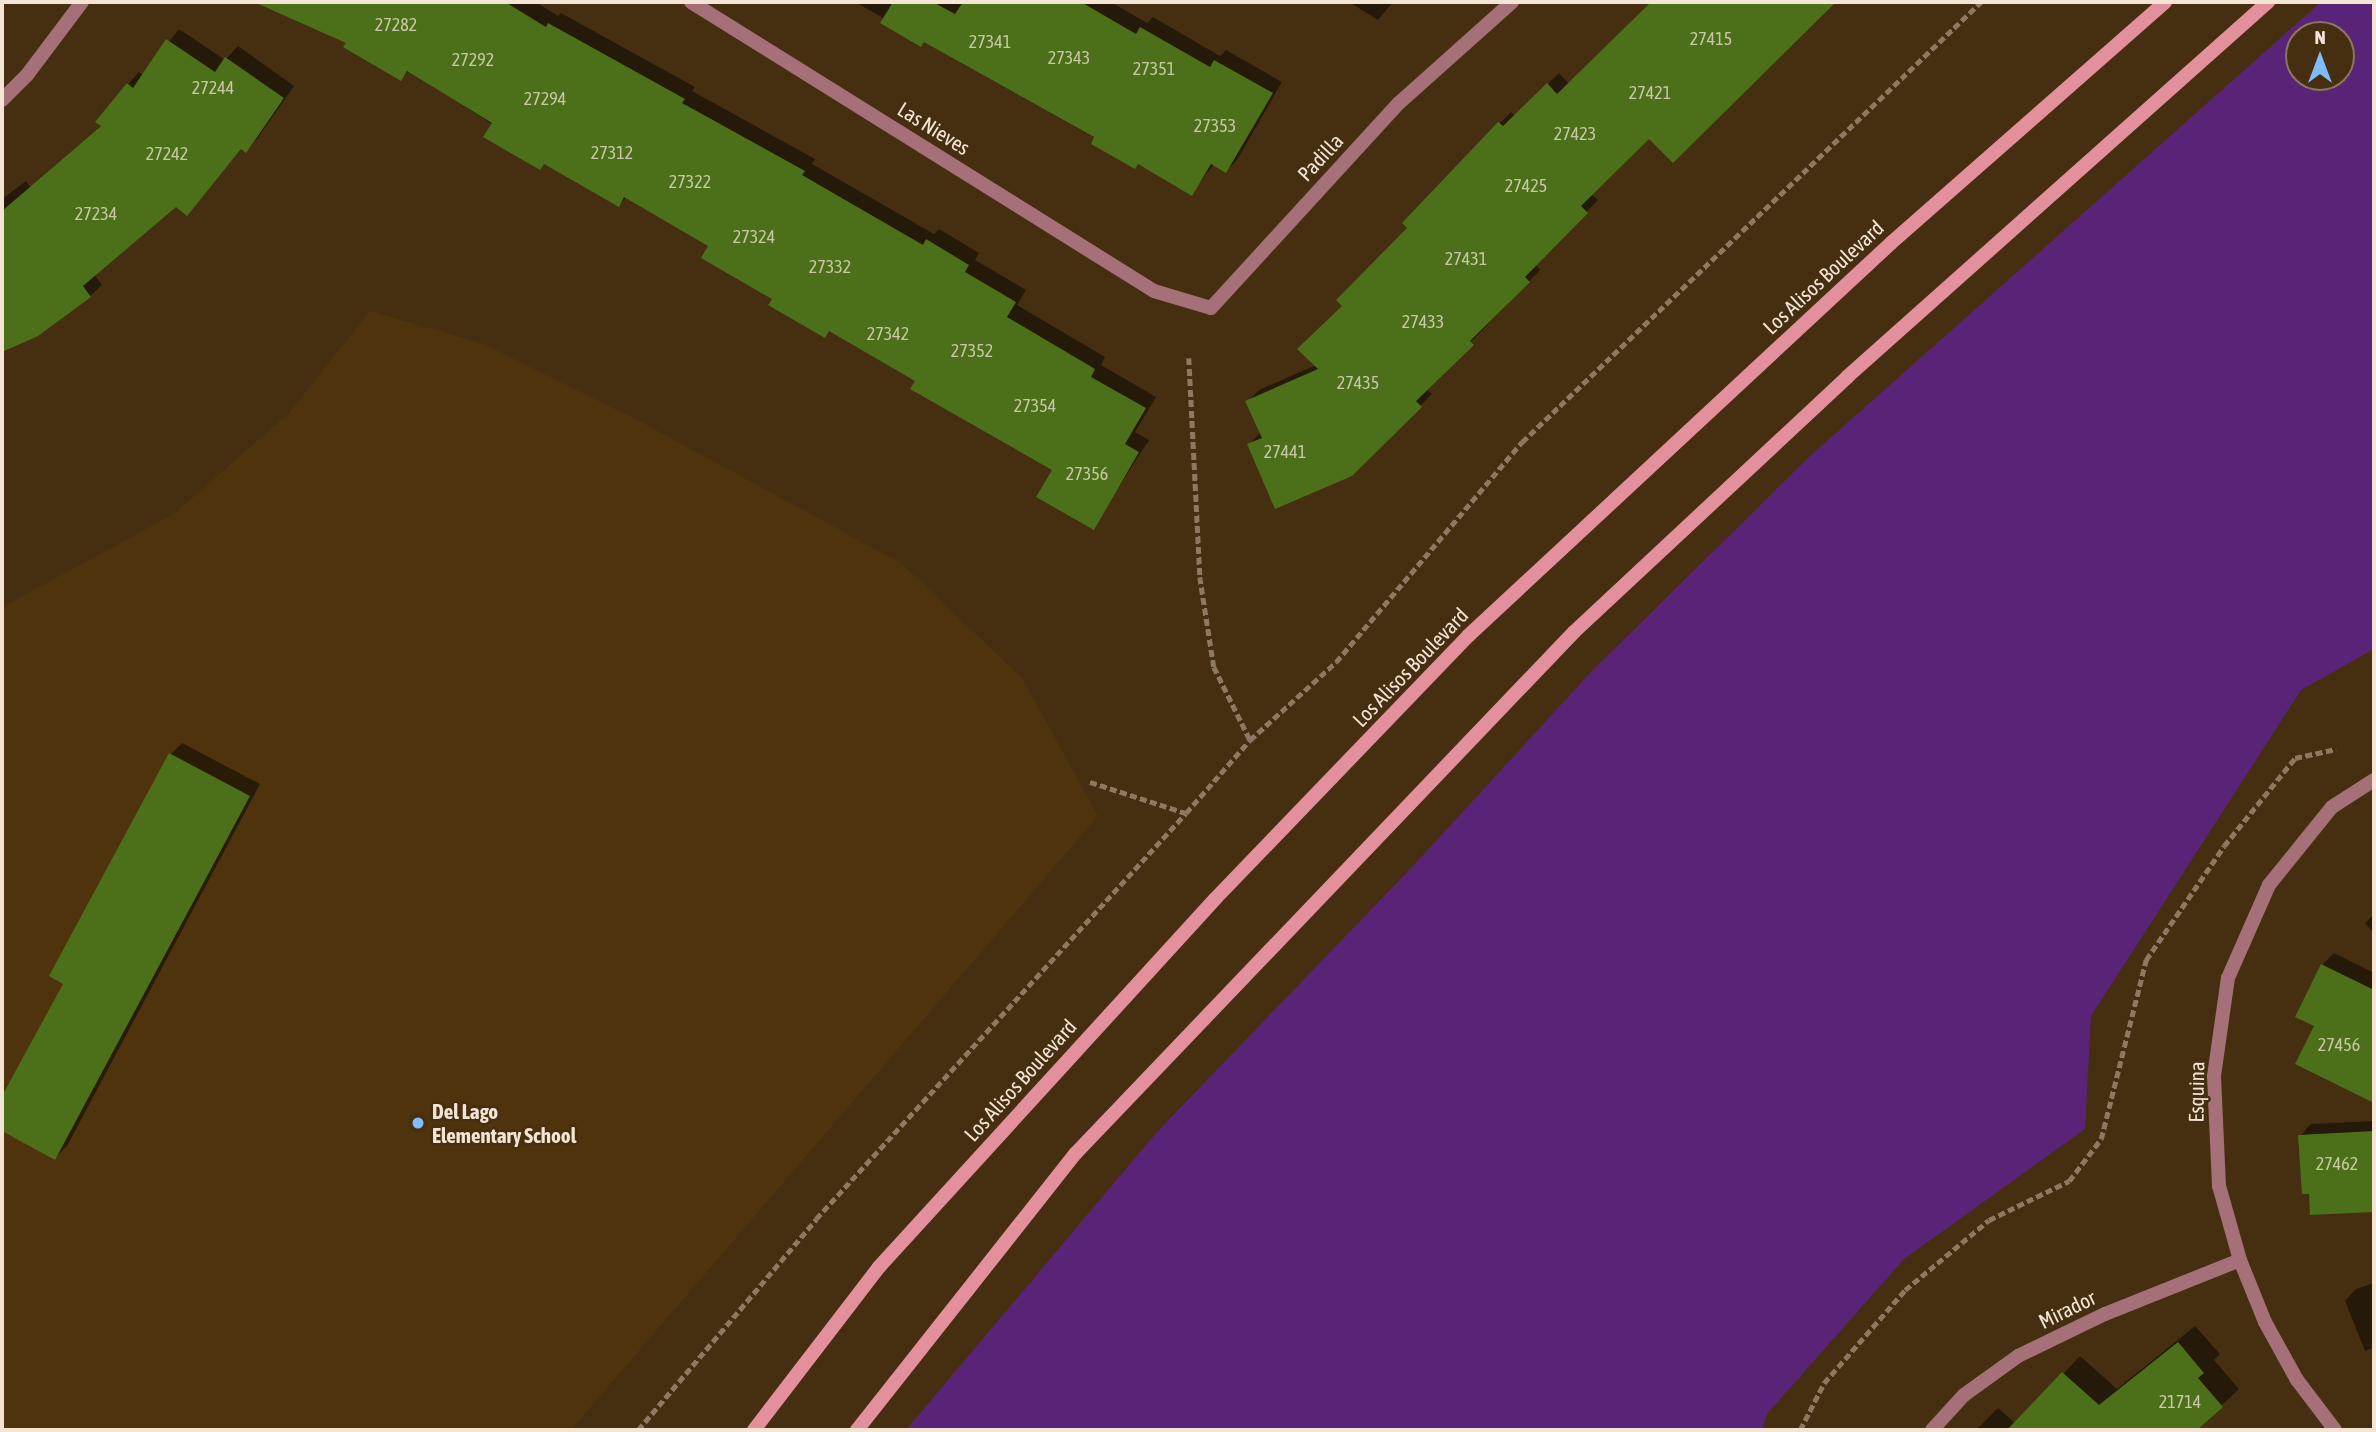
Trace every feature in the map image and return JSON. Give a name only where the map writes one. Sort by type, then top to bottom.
[{"type":"main road","name":"Los Alisos Boulevard","points":[[754,1430],[879,1267],[1215,899],[1468,636],[1891,243],[2165,2]]},
{"type":"main road","points":[[857,1430],[1075,1154],[1574,632],[1847,377],[2268,2]]},
{"type":"street","points":[[2,100],[27,75],[82,2]]},
{"type":"street","name":"Las Nieves","points":[[691,2],[1154,290]]},
{"type":"street","name":"Padilla","points":[[1154,290],[1211,308],[1399,103],[1512,2]]},
{"type":"street","name":"Esquina","points":[[2335,1430],[2297,1380],[2265,1322],[2240,1260],[2219,1186],[2215,1090],[2228,978],[2269,885],[2332,807],[2374,780]]},
{"type":"street","name":"Mirador","points":[[1933,1430],[1964,1395],[2018,1356],[2105,1314],[2240,1260]]},
{"type":"path","points":[[638,1430],[816,1219],[1250,740],[1336,662],[1522,442],[1981,2]]},
{"type":"path","points":[[1189,358],[1199,577],[1214,667],[1250,740]]},
{"type":"path","points":[[1800,1430],[1824,1383],[1905,1290],[1989,1220],[2069,1181],[2101,1139],[2146,960],[2224,846],[2295,758],[2336,749]]},
{"type":"path","points":[[1090,782],[1186,813]]},
{"type":"shaded area","points":[[2321,2],[2374,2],[2374,649],[2301,690],[2091,1016],[2085,1129],[1904,1259],[1767,1414],[1762,1430],[906,1430],[1157,1132],[1414,865],[1591,672],[1810,456],[2285,34],[2285,91],[2355,91],[2355,21],[2300,21]]},
{"type":"shaded area","name":"Del Lago Elementary School","points":[[370,311],[484,344],[643,423],[901,563],[1022,678],[1098,816],[571,1430],[2,1430],[2,607],[174,514],[289,413]]},
{"type":"building","points":[[254,2],[505,2],[546,27],[548,23],[685,99],[682,103],[805,171],[802,175],[923,245],[926,239],[969,265],[965,272],[1016,302],[1007,317],[1095,369],[1091,377],[1146,408],[1125,444],[1139,452],[1094,530],[1036,497],[1052,470],[910,389],[915,381],[829,331],[825,338],[768,305],[772,299],[701,258],[708,246],[624,197],[619,207],[544,164],[540,170],[483,137],[492,123],[407,71],[401,81],[343,47],[346,43]]},
{"type":"building","points":[[893,2],[933,2],[955,14],[963,2],[1081,2],[1136,34],[1140,27],[1210,67],[1214,60],[1273,93],[1226,173],[1211,164],[1192,196],[1138,164],[1135,169],[1091,144],[1094,137],[924,42],[921,47],[880,23]]},
{"type":"building","points":[[1651,2],[1836,2],[1673,163],[1649,139],[1581,206],[1588,213],[1525,277],[1530,282],[1470,341],[1474,345],[1416,401],[1422,407],[1352,476],[1275,509],[1247,444],[1262,438],[1245,401],[1318,369],[1297,349],[1342,306],[1336,300],[1407,228],[1402,223],[1498,122],[1503,126],[1547,83],[1557,94]]},
{"type":"building","points":[[166,39],[215,72],[225,57],[284,98],[246,153],[241,149],[187,216],[176,207],[83,286],[91,297],[38,336],[2,352],[2,211],[101,126],[95,122],[127,83],[133,88]]},
{"type":"building","points":[[169,753],[250,796],[55,1160],[2,1131],[2,1096],[63,984],[49,976]]},
{"type":"building","points":[[2321,964],[2374,990],[2374,1103],[2295,1064],[2314,1026],[2295,1017]]},
{"type":"building","points":[[2374,1131],[2374,1212],[2310,1215],[2309,1194],[2302,1194],[2298,1135]]},
{"type":"building","points":[[2178,1342],[2204,1373],[2198,1378],[2223,1407],[2197,1430],[2007,1430],[2062,1372],[2099,1405]]},
{"type":"place","name":"Del Lago Elementary School","points":[[418,1123]]}]
